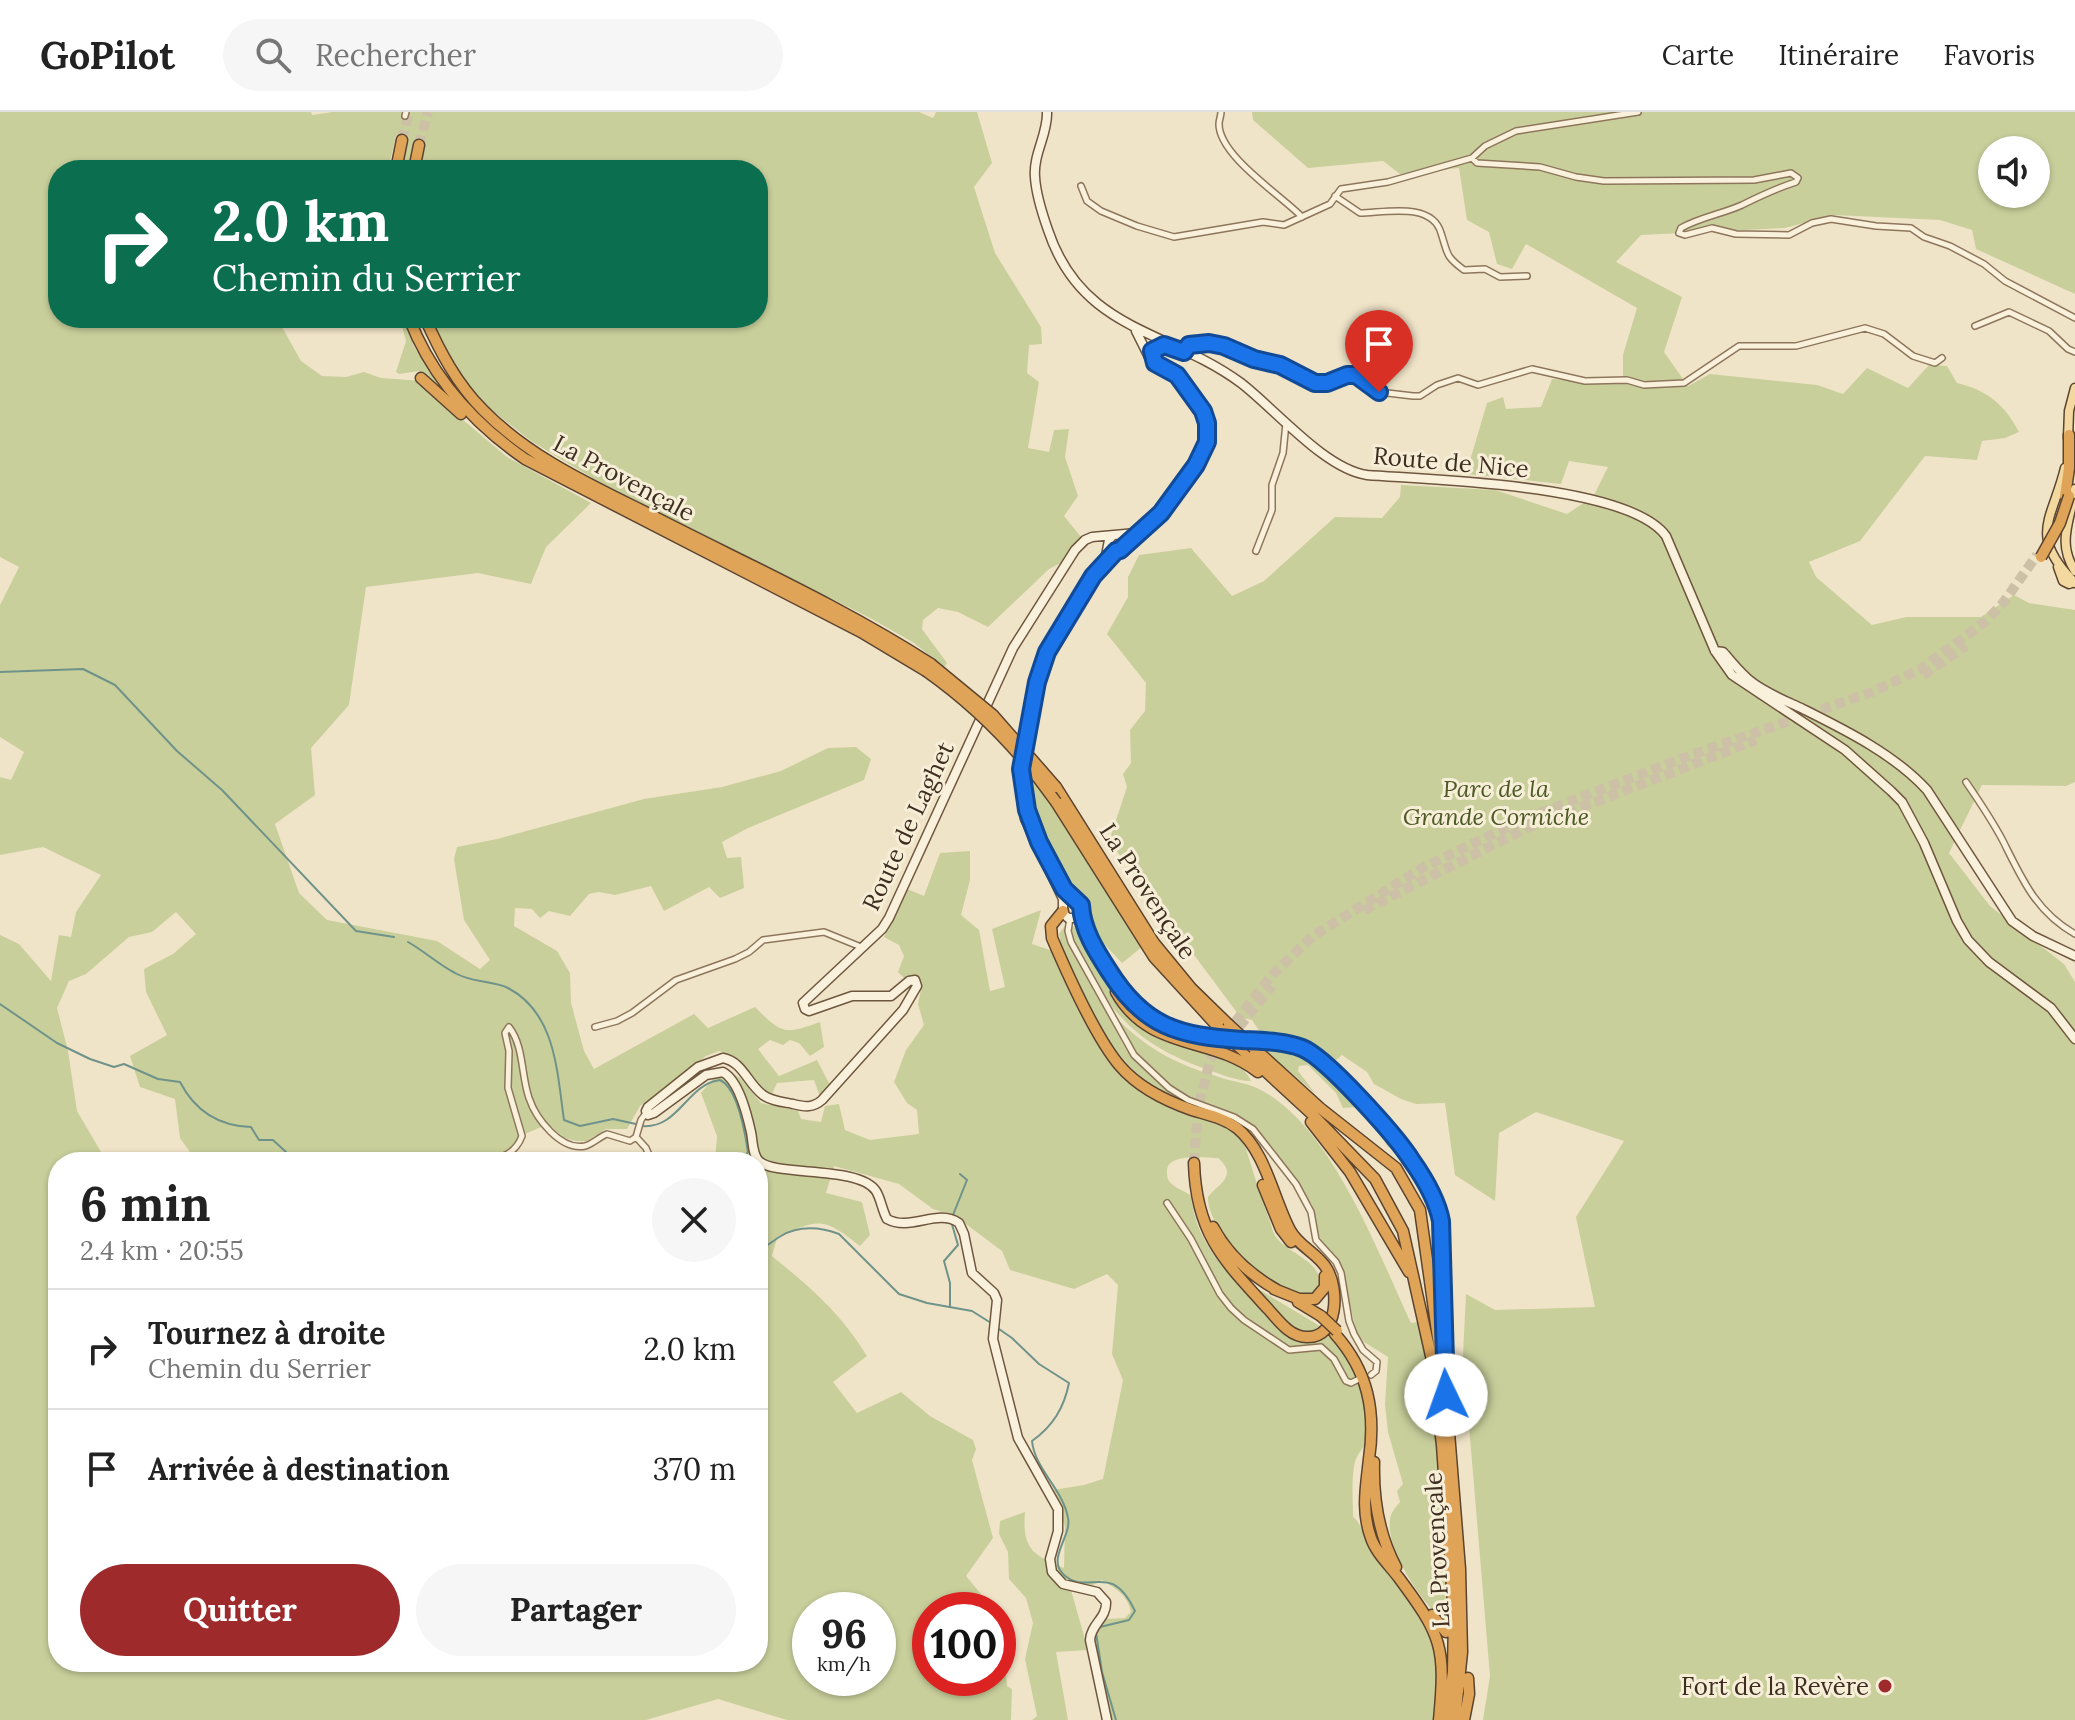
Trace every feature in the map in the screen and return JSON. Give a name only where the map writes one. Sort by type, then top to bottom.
[{"type":"highway","points":[[398,160],[402,140]]},
{"type":"highway","points":[[416,160],[419,145]]},
{"type":"highway","name":"La Provençale","points":[[414,328],[429,361],[458,401],[493,436],[525,459],[929,667],[1000,734],[1056,802],[1154,957],[1224,1027],[1254,1048],[1403,1177],[1419,1207],[1423,1222],[1443,1379],[1462,1599],[1461,1673],[1455,1720]]},
{"type":"highway","name":"La Provençale","points":[[430,328],[446,361],[470,396],[524,446],[583,481],[863,624],[929,667],[993,715],[1056,787],[1154,943],[1236,1044],[1313,1115],[1380,1185],[1402,1226],[1434,1373],[1450,1550],[1454,1637],[1446,1720]]},
{"type":"highway","points":[[421,378],[491,440],[525,459]]},
{"type":"highway","points":[[2039,556],[2060,523],[2070,494],[2072,437]]},
{"type":"highway","points":[[1070,912],[1059,924],[1055,943],[1102,1039],[1123,1070],[1143,1087],[1167,1100],[1225,1121],[1248,1140],[1259,1157],[1294,1237],[1329,1272],[1334,1309],[1329,1326],[1312,1337],[1297,1336],[1224,1261],[1196,1196],[1196,1163],[1202,1199],[1218,1237],[1241,1265],[1320,1318],[1336,1332],[1360,1361],[1374,1398],[1377,1432],[1374,1490],[1385,1543],[1405,1581],[1446,1632]]},
{"type":"highway","points":[[1070,912],[1120,999],[1141,1023],[1163,1035],[1220,1052],[1249,1065],[1313,1124],[1350,1172],[1414,1281]]},
{"type":"highway","points":[[1070,912],[1117,983],[1149,1017],[1181,1033],[1284,1043],[1312,1053],[1332,1069],[1408,1155],[1436,1202],[1441,1221],[1443,1379]]},
{"type":"highway","points":[[1248,1140],[1281,1229],[1295,1246],[1319,1265],[1325,1275],[1325,1287],[1315,1299],[1299,1299],[1274,1289]]},
{"type":"highway","points":[[1208,1229],[1241,1271],[1320,1318]]},
{"type":"highway","points":[[1336,1332],[1357,1364],[1371,1403],[1373,1430],[1363,1499],[1370,1537],[1426,1614],[1439,1644],[1442,1675],[1439,1720]]},
{"type":"highway","points":[[1464,1720],[1469,1694],[1468,1678]]},
{"type":"main road","name":"Route de Nice","points":[[1047,112],[1047,123],[1036,154],[1035,183],[1050,235],[1068,272],[1100,306],[1133,328],[1150,344],[1167,345],[1184,352],[1241,384],[1350,471],[1367,475],[1488,482],[1557,493],[1600,503],[1649,520],[1666,536],[1715,651]]},
{"type":"main road","points":[[1070,912],[1025,819],[1019,789],[1044,658],[1115,543],[1153,521],[1201,457],[1208,436],[1203,411],[1177,375],[1155,363],[1150,344]]},
{"type":"main road","points":[[2074,576],[2055,557],[2046,524],[2065,469],[2072,437],[2069,411],[2075,388]]},
{"type":"main road","points":[[2070,494],[2064,539],[2074,576]]},
{"type":"main road","name":"Route de Laghet","points":[[644,1116],[648,1107],[698,1067],[723,1058],[736,1063],[760,1093],[769,1099],[802,1107],[819,1103],[903,1010],[917,986],[915,980],[894,995],[852,996],[812,1010],[805,1009],[804,1000],[882,929],[889,918],[1013,648],[1060,573],[1080,544],[1096,536],[1115,543]]},
{"type":"main road","points":[[1715,651],[1723,652],[1733,666],[1754,684],[1834,725],[1916,778],[1956,833],[2012,921],[2033,936],[2075,956]]},
{"type":"main road","points":[[1715,651],[1741,683],[1845,750],[1902,802],[1968,940],[1989,962],[2051,1008],[2075,1039]]},
{"type":"main road","points":[[644,1116],[654,1113],[706,1075],[723,1072],[731,1078],[746,1113],[754,1152]]},
{"type":"main road","points":[[768,1165],[838,1175],[868,1184],[876,1191],[887,1219],[896,1224],[952,1219],[963,1230],[972,1273],[996,1296],[998,1306],[993,1339],[1016,1430],[1034,1458],[1058,1509],[1058,1531],[1050,1559],[1052,1572],[1063,1584],[1097,1592],[1106,1602],[1105,1613],[1092,1628],[1090,1640],[1107,1720]]},
{"type":"street","points":[[1221,112],[1219,125],[1234,156],[1302,217]]},
{"type":"street","points":[[1081,186],[1087,201],[1101,211],[1170,237],[1263,222],[1284,225],[1330,204],[1341,189],[1388,182],[1472,158],[1485,146],[1516,131],[1638,112]]},
{"type":"street","points":[[1472,158],[1477,163],[1540,167],[1604,181],[1754,180],[1791,173],[1798,178],[1796,182],[1703,217],[1681,228],[1679,233],[1685,235],[1712,228],[1736,234],[1789,235],[1812,223],[1831,219],[1911,228],[1984,264],[2005,281],[2075,318]]},
{"type":"street","points":[[1335,196],[1360,213],[1393,210],[1428,217],[1441,231],[1446,253],[1462,269],[1485,269],[1500,277],[1527,276]]},
{"type":"street","points":[[1975,326],[2009,312],[2049,331],[2075,352]]},
{"type":"street","points":[[1184,352],[1189,345],[1209,343],[1280,365],[1315,383],[1356,375],[1379,392],[1413,396],[1420,396],[1437,385],[1458,378],[1478,385],[1532,369],[1585,381],[1627,380],[1644,385],[1688,382],[1739,346],[1796,346],[1865,328],[1884,334],[1922,360],[1935,363],[1942,358]]},
{"type":"street","points":[[1256,551],[1272,510],[1272,485],[1283,453],[1284,426],[1287,422]]},
{"type":"street","points":[[1966,782],[1988,814],[2029,894],[2052,919],[2075,934]]},
{"type":"street","points":[[1070,912],[1068,931],[1071,942],[1130,1050],[1156,1077],[1188,1100],[1234,1117],[1253,1129],[1306,1199],[1316,1240],[1339,1267],[1351,1328],[1363,1350],[1375,1358],[1378,1365],[1371,1375]]},
{"type":"street","points":[[595,1027],[617,1021],[650,1002],[676,980],[735,959],[763,940],[824,932],[861,947]]},
{"type":"street","points":[[512,1152],[521,1140],[521,1124],[507,1079],[509,1051],[505,1033],[509,1027],[521,1055],[531,1103],[548,1129],[565,1145],[587,1146],[607,1134],[627,1141],[636,1136],[644,1116]]},
{"type":"street","points":[[636,1136],[648,1152]]},
{"type":"street","points":[[1167,1203],[1191,1239],[1220,1294],[1244,1320],[1289,1350],[1321,1347],[1334,1359],[1346,1381],[1351,1383],[1359,1379]]},
{"type":"green space","points":[[0,112],[311,112],[312,115],[332,112],[919,112],[933,118],[936,112],[977,112],[992,163],[974,187],[995,253],[1041,327],[1042,344],[1029,345],[1027,373],[1039,382],[1028,448],[1049,452],[1054,430],[1069,429],[1065,457],[1078,496],[1064,516],[1081,537],[1061,563],[1049,569],[988,627],[958,612],[938,608],[923,620],[922,629],[947,663],[944,667],[914,643],[872,619],[599,482],[531,441],[489,408],[465,381],[450,360],[435,328],[768,328],[768,160],[421,160],[423,141],[417,140],[412,160],[401,160],[404,137],[396,136],[390,160],[48,160],[48,328],[283,328],[301,361],[322,376],[346,377],[364,372],[381,378],[423,381],[507,457],[591,503],[546,547],[531,584],[478,573],[366,587],[349,705],[311,748],[315,795],[275,824],[299,893],[327,920],[437,941],[480,969],[490,960],[464,920],[454,859],[457,847],[644,799],[722,787],[781,771],[828,748],[856,747],[871,759],[864,780],[748,828],[722,842],[727,858],[741,857],[744,888],[720,898],[709,887],[664,911],[651,886],[615,895],[589,894],[570,916],[549,911],[540,918],[532,909],[515,908],[514,926],[557,951],[570,973],[571,1003],[584,1051],[594,1069],[694,1014],[708,1028],[755,1007],[771,1023],[784,1030],[820,1022],[824,1047],[810,1056],[799,1043],[790,1040],[783,1045],[770,1040],[758,1049],[779,1076],[817,1060],[830,1085],[820,1097],[814,1080],[777,1083],[772,1094],[761,1089],[739,1060],[719,1051],[706,1056],[640,1106],[627,1129],[606,1129],[587,1141],[564,1138],[548,1124],[525,1134],[517,1152],[190,1152],[180,1138],[175,1099],[140,1087],[130,1056],[167,1035],[146,992],[144,969],[173,954],[196,934],[176,912],[152,932],[129,937],[86,974],[69,981],[57,1008],[68,1051],[77,1111],[101,1152],[48,1152],[48,1672],[768,1672],[768,1152],[716,1152],[717,1136],[701,1093],[723,1067],[740,1078],[761,1103],[798,1111],[801,1119],[821,1122],[825,1106],[839,1104],[845,1130],[870,1140],[919,1134],[917,1110],[907,1103],[894,1082],[906,1050],[924,1025],[918,1004],[922,984],[918,975],[904,978],[898,972],[904,956],[899,945],[884,937],[907,889],[924,896],[940,853],[970,851],[970,880],[961,915],[979,930],[990,991],[1005,987],[992,929],[1041,910],[1032,944],[1053,951],[1111,1062],[1176,1108],[1224,1126],[1237,1136],[1245,1146],[1275,1235],[1318,1273],[1318,1291],[1303,1295],[1285,1290],[1249,1266],[1233,1249],[1211,1213],[1208,1197],[1227,1175],[1224,1164],[1218,1158],[1179,1159],[1168,1166],[1168,1180],[1190,1195],[1198,1226],[1226,1271],[1290,1336],[1327,1333],[1360,1382],[1368,1425],[1365,1443],[1354,1468],[1353,1517],[1371,1549],[1413,1602],[1430,1632],[1439,1664],[1435,1720],[1110,1720],[1095,1646],[1095,1629],[1106,1619],[1125,1618],[1131,1612],[1124,1596],[1102,1580],[1089,1587],[1069,1583],[1088,1650],[1056,1652],[1068,1720],[1032,1720],[1037,1716],[1025,1659],[1033,1623],[1026,1598],[1009,1579],[1008,1552],[999,1534],[1000,1521],[1025,1512],[1025,1534],[1031,1549],[1064,1568],[1065,1527],[1053,1490],[1103,1479],[1123,1380],[1112,1354],[1118,1285],[1107,1274],[1074,1289],[1010,1270],[1002,1251],[955,1216],[933,1209],[899,1184],[834,1166],[826,1193],[862,1202],[870,1235],[860,1246],[829,1225],[812,1224],[777,1238],[772,1256],[824,1302],[867,1356],[833,1382],[857,1413],[901,1392],[930,1416],[973,1440],[976,1449],[972,1460],[993,1538],[966,1576],[979,1592],[912,1592],[912,1696],[1012,1696],[1011,1720],[787,1720],[718,1699],[646,1720],[0,1720],[0,935],[19,944],[51,981],[59,935],[71,937],[76,912],[101,875],[43,847],[0,855],[0,777],[11,780],[24,752],[0,737],[0,605],[19,567],[0,557]]},
{"type":"green space","name":"Parc de la Grande Corniche","points":[[1252,112],[2075,112],[2075,294],[1976,249],[1972,230],[1940,220],[1834,215],[1785,228],[1641,235],[1616,262],[1682,297],[1664,352],[1688,386],[1710,374],[1817,385],[1843,394],[1867,368],[1908,388],[1929,365],[1947,366],[1957,383],[1986,394],[2001,406],[2019,432],[2005,438],[1982,441],[1977,460],[1925,456],[1860,541],[1809,562],[1816,577],[1872,625],[1906,617],[1981,617],[2014,595],[2029,603],[2075,610],[2075,782],[2066,786],[1982,785],[1949,853],[1990,906],[2064,964],[2075,982],[2075,1720],[1483,1720],[1490,1676],[1463,1354],[1466,1294],[1495,1310],[1595,1307],[1576,1217],[1624,1141],[1536,1112],[1499,1133],[1495,1201],[1455,1175],[1445,1103],[1416,1104],[1401,1099],[1374,1084],[1367,1072],[1342,1055],[1335,1061],[1300,1040],[1260,1032],[1252,1020],[1241,1018],[1109,841],[1127,787],[1123,774],[1131,763],[1130,730],[1145,711],[1146,683],[1107,634],[1128,597],[1128,577],[1139,555],[1191,548],[1232,596],[1264,581],[1335,517],[1382,518],[1400,497],[1401,485],[1495,490],[1567,514],[1593,497],[1608,467],[1569,461],[1561,484],[1466,474],[1487,403],[1503,397],[1506,409],[1541,407],[1552,379],[1623,384],[1623,355],[1637,308],[1526,244],[1512,269],[1497,264],[1489,232],[1467,220],[1459,168],[1400,174],[1383,161],[1308,168],[1253,120]]},
{"type":"green space","points":[[403,328],[407,328],[414,347],[448,399],[419,371],[396,372],[406,341]]},
{"type":"green space","points":[[1026,770],[1051,802],[1142,947],[1122,963],[1095,934],[1085,900],[1069,891],[1054,863],[1051,845],[1042,840],[1030,812]]},
{"type":"green space","points":[[1067,923],[1070,946],[1127,1051],[1164,1088],[1189,1103],[1141,1077],[1109,1041],[1062,949],[1059,934]]},
{"type":"green space","points":[[1071,924],[1118,1002],[1143,1029],[1219,1055],[1244,1070],[1251,1081],[1230,1077],[1169,1054],[1138,1033],[1099,989],[1076,948]]},
{"type":"green space","points":[[1109,1010],[1145,1043],[1170,1058],[1200,1071],[1257,1088],[1283,1105],[1307,1129],[1349,1192],[1411,1323],[1418,1322],[1431,1397],[1451,1626],[1419,1594],[1394,1547],[1390,1519],[1400,1502],[1397,1491],[1403,1484],[1388,1432],[1385,1405],[1388,1357],[1357,1334],[1339,1262],[1320,1240],[1312,1204],[1254,1126],[1231,1113],[1190,1098],[1164,1081],[1134,1048]]},
{"type":"green space","points":[[1255,1042],[1300,1051],[1326,1067],[1407,1159],[1387,1146],[1379,1132],[1356,1107],[1343,1108],[1336,1093],[1308,1065],[1299,1066],[1298,1071],[1315,1093]]},
{"type":"green space","points":[[1247,1282],[1323,1328],[1307,1334],[1292,1329]]},
{"type":"waterway","points":[[0,672],[83,669],[115,685],[177,751],[222,790],[356,931],[394,937]]},
{"type":"waterway","points":[[408,942],[462,976],[508,988],[536,1012],[545,1028],[556,1064],[564,1120],[580,1126],[613,1119],[636,1124]]},
{"type":"waterway","points":[[0,1004],[57,1043],[90,1059],[114,1067],[124,1064],[158,1079],[180,1082],[193,1101],[209,1115],[229,1124],[251,1127],[259,1140],[273,1140],[286,1152]]},
{"type":"waterway","points":[[642,1126],[665,1121],[699,1089],[720,1080],[736,1101],[748,1152]]},
{"type":"waterway","points":[[953,1215],[967,1180],[960,1174]]},
{"type":"waterway","points":[[950,1306],[950,1283],[944,1261],[958,1245],[951,1221]]},
{"type":"waterway","points":[[768,1244],[795,1230],[810,1228],[839,1234],[899,1294],[927,1303],[972,1311],[991,1323]]},
{"type":"waterway","points":[[999,1329],[1039,1364],[1069,1383],[1056,1416],[1032,1441],[1038,1461],[1061,1498],[1068,1518],[1067,1532],[1058,1555],[1059,1569],[1073,1581],[1108,1583],[1117,1587],[1135,1611],[1129,1620],[1100,1627],[1096,1633],[1102,1672],[1116,1720]]},
{"type":"tunnel","points":[[402,140],[409,112]]},
{"type":"tunnel","points":[[419,145],[428,112]]},
{"type":"tunnel","points":[[1194,1163],[1198,1108],[1210,1061],[1218,1044],[1272,975],[1313,936],[1424,867],[1522,820],[1683,758],[1872,692],[1921,669],[1986,621],[2003,603],[2037,555]]},
{"type":"tunnel","points":[[1923,675],[1966,646]]},
{"type":"tunnel","points":[[1364,910],[1527,828],[1756,740]]},
{"type":"tunnel","points":[[1239,1027],[1272,986]]},
{"type":"place","name":"Fort de la Revère","points":[[1885,1686]]},
{"type":"route","points":[[1379,392],[1356,375],[1315,383],[1280,365],[1209,343],[1189,345],[1184,352],[1167,345],[1152,351],[1155,363],[1177,375],[1203,411],[1208,429],[1205,449],[1161,513],[1116,551],[1093,576],[1057,633],[1039,672],[1021,769],[1027,810],[1039,842],[1064,889],[1081,905],[1083,923],[1105,965],[1132,1002],[1154,1020],[1178,1032],[1284,1043],[1312,1053],[1332,1069],[1412,1160],[1440,1211],[1443,1379],[1446,1395]]}]
